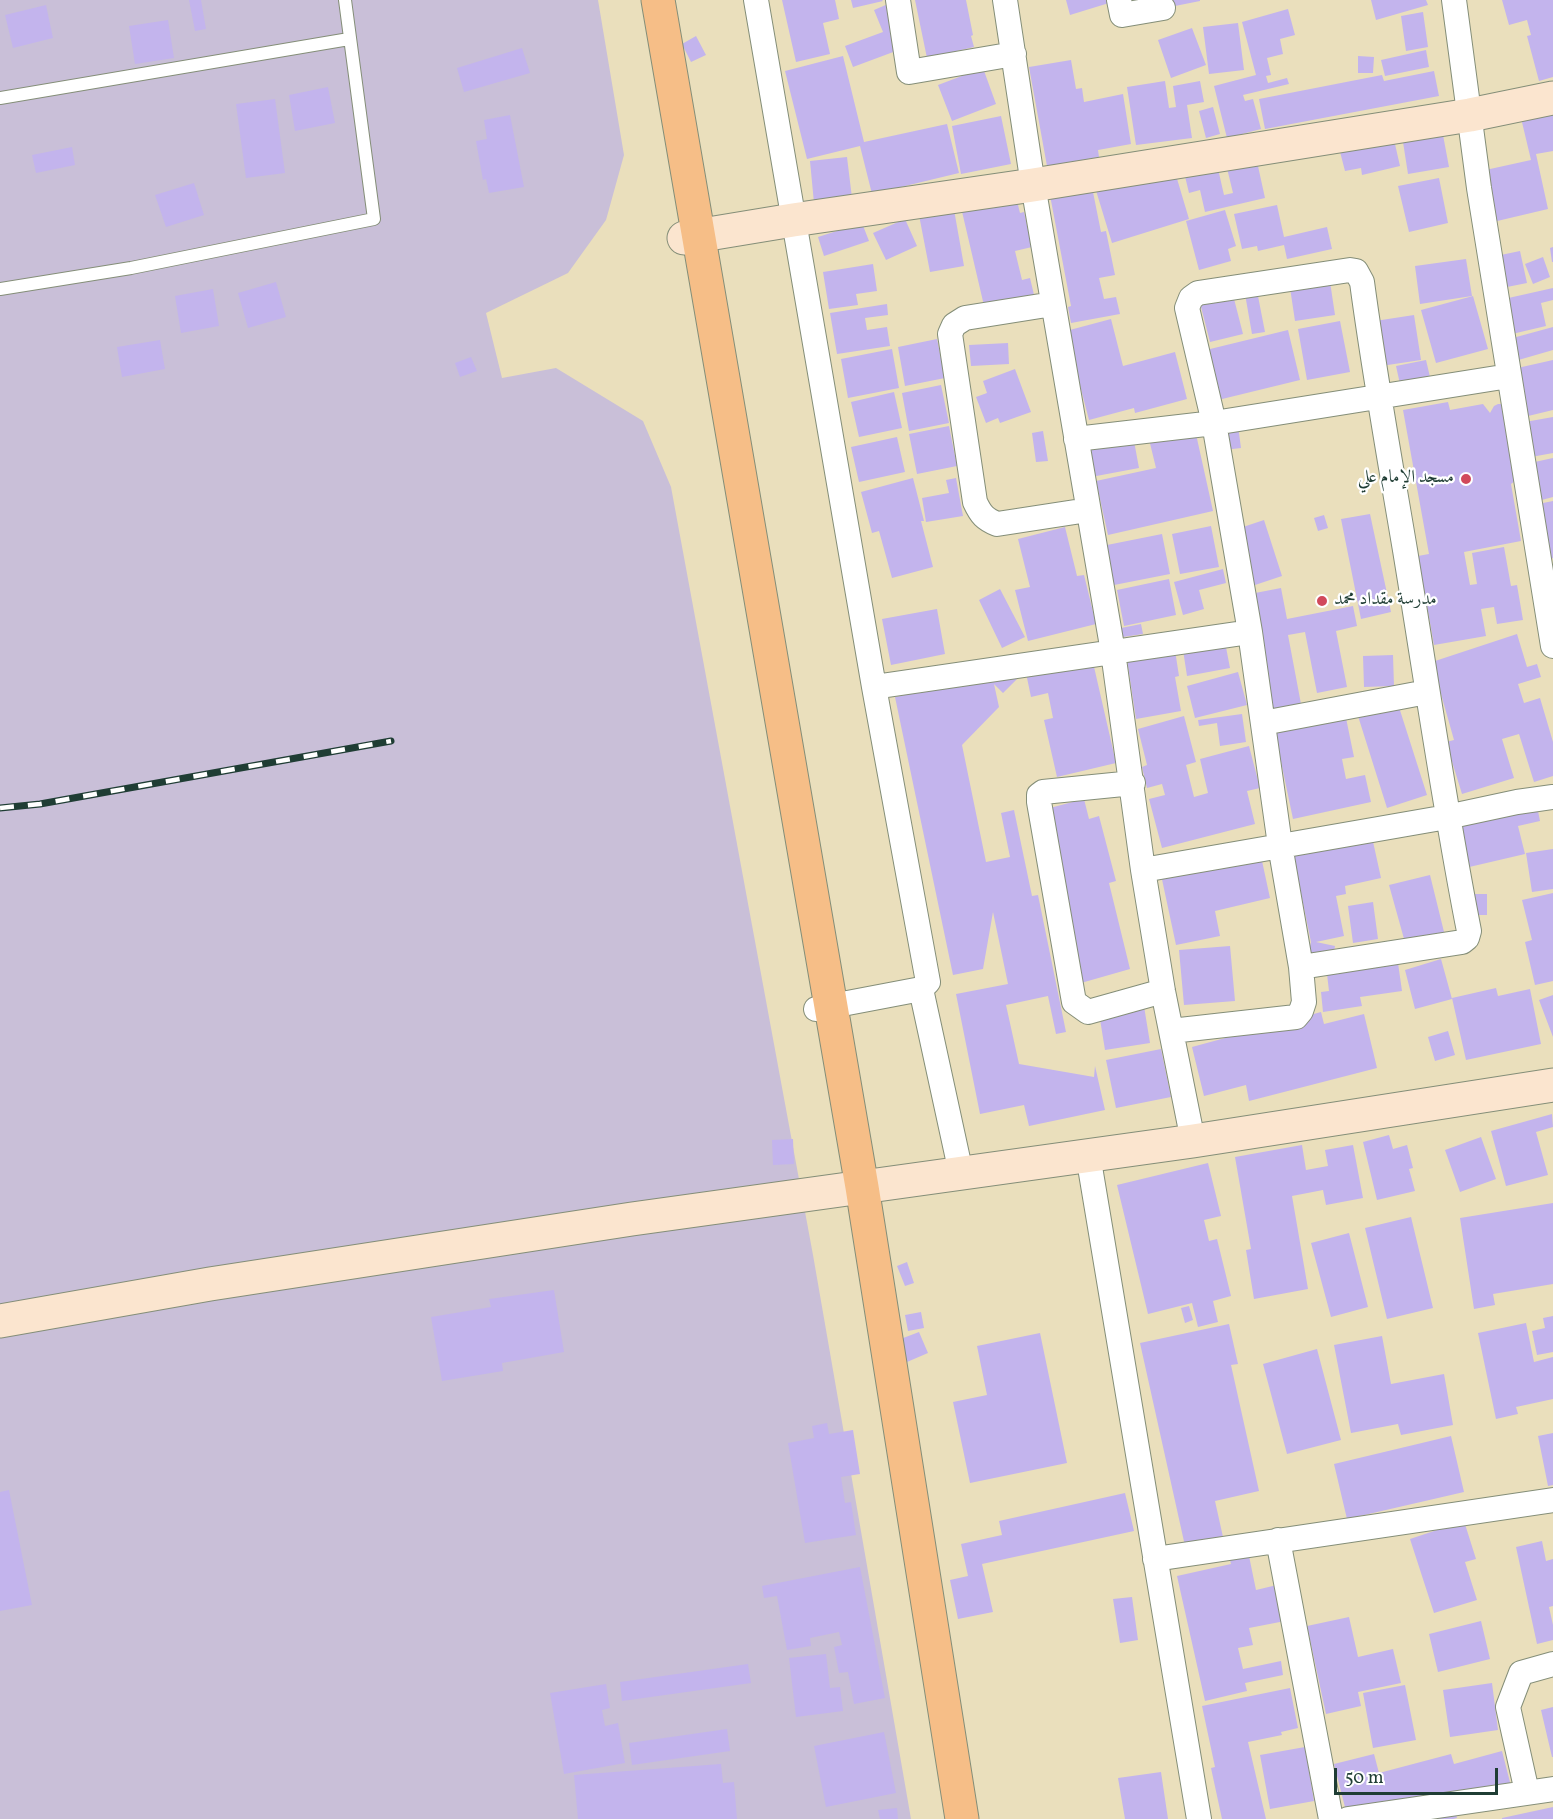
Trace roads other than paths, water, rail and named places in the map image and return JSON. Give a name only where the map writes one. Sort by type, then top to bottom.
[{"type":"main road","points":[[643,0],[691,236]]},
{"type":"main road","points":[[658,0],[691,236],[962,1819]]},
{"type":"main road","points":[[854,1189],[946,1819]]},
{"type":"street","points":[[756,0],[927,982],[921,989],[823,1007]]},
{"type":"street","points":[[898,0],[909,72],[1014,54]]},
{"type":"street","points":[[1005,0],[1033,185],[1113,652],[1133,783],[1143,870],[1163,991],[1192,1141]]},
{"type":"street","points":[[1119,0],[1122,15],[1163,8]]},
{"type":"street","points":[[1454,0],[1479,188],[1509,376],[1548,581],[1553,646]]},
{"type":"street","points":[[691,236],[1033,185],[1470,115],[1553,98]]},
{"type":"street","points":[[1171,1031],[1296,1017],[1304,1002],[1301,967],[1280,845],[1250,632],[1214,423],[1187,308],[1191,298],[1198,292],[1350,270],[1356,272],[1362,282],[1378,398],[1405,552],[1426,692],[1469,931],[1467,938],[1462,942],[1301,967]]},
{"type":"street","points":[[1053,304],[965,318],[954,325],[950,334],[975,502],[985,519],[997,524],[1088,510]]},
{"type":"street","points":[[1076,439],[1214,423],[1509,376]]},
{"type":"street","points":[[874,687],[1250,632]]},
{"type":"street","points":[[1263,723],[1426,692]]},
{"type":"street","points":[[1133,783],[1042,792],[1038,802],[1074,1002],[1088,1011],[1163,991]]},
{"type":"street","points":[[1143,870],[1553,797]]},
{"type":"street","points":[[921,989],[962,1173]]},
{"type":"street","points":[[0,1321],[210,1284],[526,1235],[1192,1141],[1553,1085]]},
{"type":"street","points":[[1088,1155],[1198,1819]]},
{"type":"street","points":[[1155,1559],[1553,1500]]},
{"type":"street","points":[[1278,1540],[1331,1819]]},
{"type":"street","points":[[1527,1792],[1508,1707],[1521,1673],[1553,1664]]},
{"type":"street","points":[[1348,1819],[1553,1789]]},
{"type":"lane","points":[[0,289],[130,268],[374,219],[345,0]]},
{"type":"lane","points":[[0,98],[349,39]]},
{"type":"railway","points":[[0,808],[40,804],[391,741]]},
{"type":"place","name":"مسجد الإمام علي","points":[[1466,479]]},
{"type":"place","name":"مدرسة مقداد محمد","points":[[1322,601]]}]
